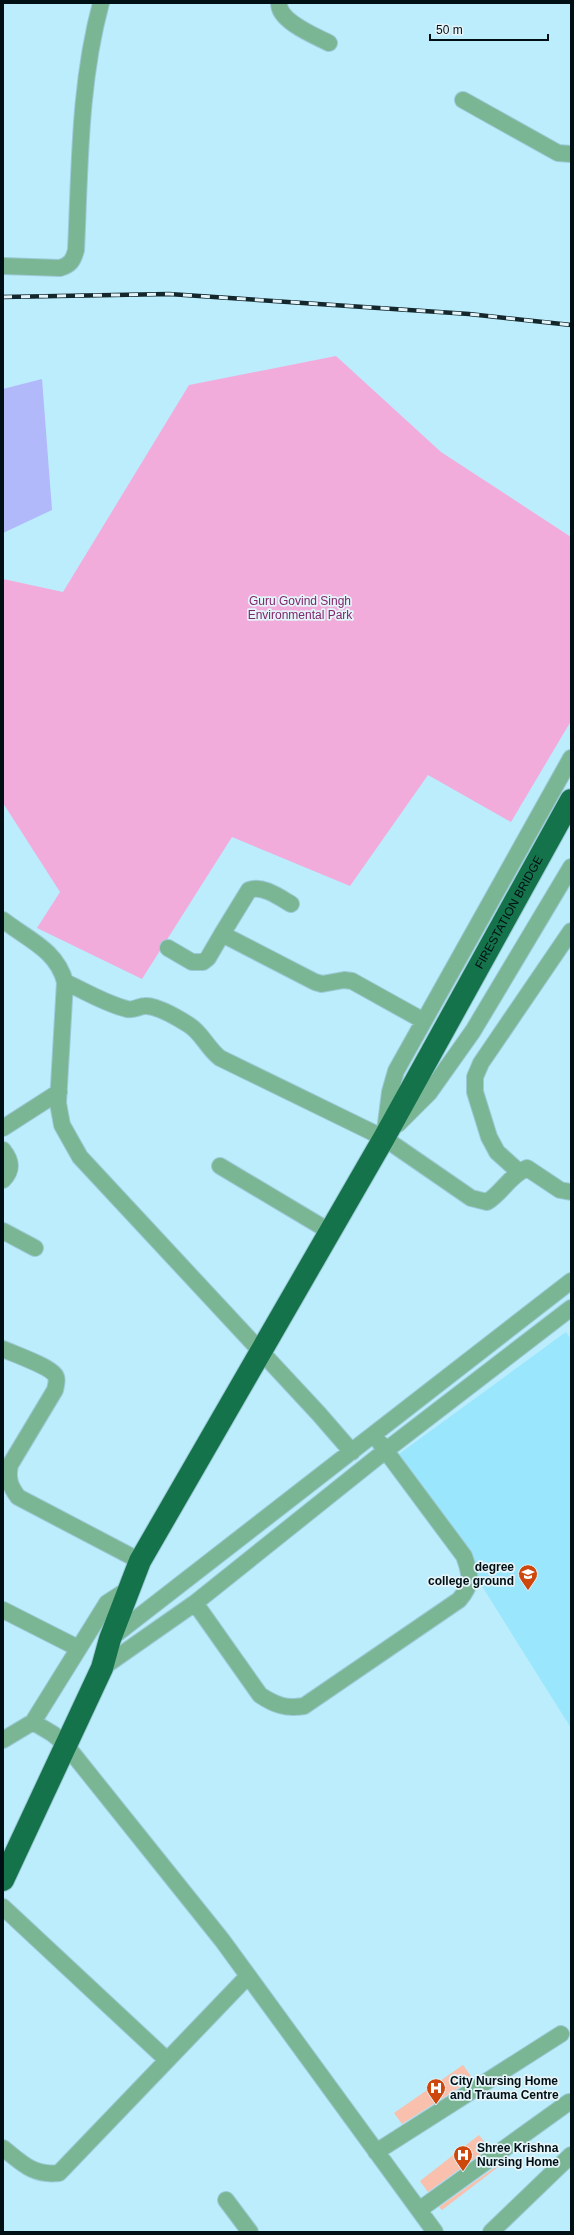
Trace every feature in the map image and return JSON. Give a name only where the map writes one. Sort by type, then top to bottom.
[{"type":"highway","name":"FIRESTATION BRIDGE","points":[[3,1880],[65,1744],[102,1668],[110,1639],[140,1561],[384,1138],[571,800]]},
{"type":"street","points":[[3,266],[60,268],[68,266],[74,260],[76,250],[85,83],[92,38],[101,3]]},
{"type":"street","points":[[279,3],[282,14],[289,21],[329,43]]},
{"type":"street","points":[[463,100],[558,153],[571,154]]},
{"type":"street","points":[[384,1138],[390,1092],[396,1071],[571,758]]},
{"type":"street","points":[[384,1138],[429,1093],[473,1031],[571,867]]},
{"type":"street","points":[[168,948],[192,962],[204,962],[249,890],[255,888],[262,889],[291,904]]},
{"type":"street","points":[[3,920],[50,954],[63,972],[66,982],[58,1103],[62,1125],[80,1157],[319,1414],[352,1452]]},
{"type":"street","points":[[518,1171],[497,1152],[489,1137],[475,1092],[475,1077],[481,1063],[571,931]]},
{"type":"street","points":[[222,934],[314,982],[329,984],[344,980],[357,983],[424,1021]]},
{"type":"street","points":[[66,982],[120,1007],[132,1010],[146,1006],[154,1007],[189,1025],[199,1033],[212,1052],[220,1058],[384,1138],[471,1198],[480,1202],[487,1202],[496,1197],[518,1171],[527,1168],[560,1190],[571,1192]]},
{"type":"street","points":[[3,1128],[58,1092]]},
{"type":"street","points":[[3,1150],[9,1157],[10,1166],[9,1171],[3,1180]]},
{"type":"street","points":[[220,1166],[329,1231]]},
{"type":"street","points":[[3,1232],[35,1248]]},
{"type":"street","points":[[110,1639],[569,1285]]},
{"type":"street","points":[[102,1668],[195,1602],[385,1451],[571,1308]]},
{"type":"street","points":[[3,1349],[48,1369],[55,1374],[57,1382],[55,1390],[5,1475],[10,1487],[18,1497],[140,1561]]},
{"type":"street","points":[[195,1602],[260,1695],[274,1705],[290,1709],[304,1706],[459,1600],[468,1590],[470,1574],[464,1556],[374,1436]]},
{"type":"street","points":[[3,1740],[34,1722],[107,1603],[128,1590]]},
{"type":"street","points":[[3,1610],[78,1648]]},
{"type":"street","points":[[34,1722],[53,1734],[65,1744],[222,1940],[435,2232]]},
{"type":"street","points":[[3,1907],[167,2060]]},
{"type":"street","points":[[3,2148],[35,2172],[45,2174],[58,2173],[248,1976]]},
{"type":"street","points":[[376,2152],[560,2034]]},
{"type":"street","points":[[419,2210],[569,2102]]},
{"type":"street","points":[[491,2232],[571,2155]]},
{"type":"street","points":[[226,2200],[250,2232]]},
{"type":"shaded area","points":[[42,379],[52,510],[3,533],[3,389]]},
{"type":"shaded area","name":"degree college ground","points":[[566,1332],[571,1339],[571,1728],[399,1454]]},
{"type":"green space","name":"Guru Govind Singh Environmental Park","points":[[336,356],[441,452],[571,537],[571,721],[511,822],[428,775],[350,886],[232,837],[142,979],[37,928],[60,892],[3,803],[3,579],[63,592],[189,385]]},
{"type":"building","points":[[463,2065],[473,2079],[402,2124],[394,2113]]},
{"type":"building","points":[[479,2135],[489,2148],[428,2192],[420,2181]]},
{"type":"building","points":[[501,2163],[502,2164],[442,2210],[439,2207]]},
{"type":"railway","points":[[3,297],[169,294],[469,314],[571,325]]},
{"type":"place","name":"degree college ground","points":[[528,1591]]},
{"type":"place","name":"City Nursing Home and Trauma Centre","points":[[436,2105]]},
{"type":"place","name":"Shree Krishna Nursing Home","points":[[463,2172]]}]
